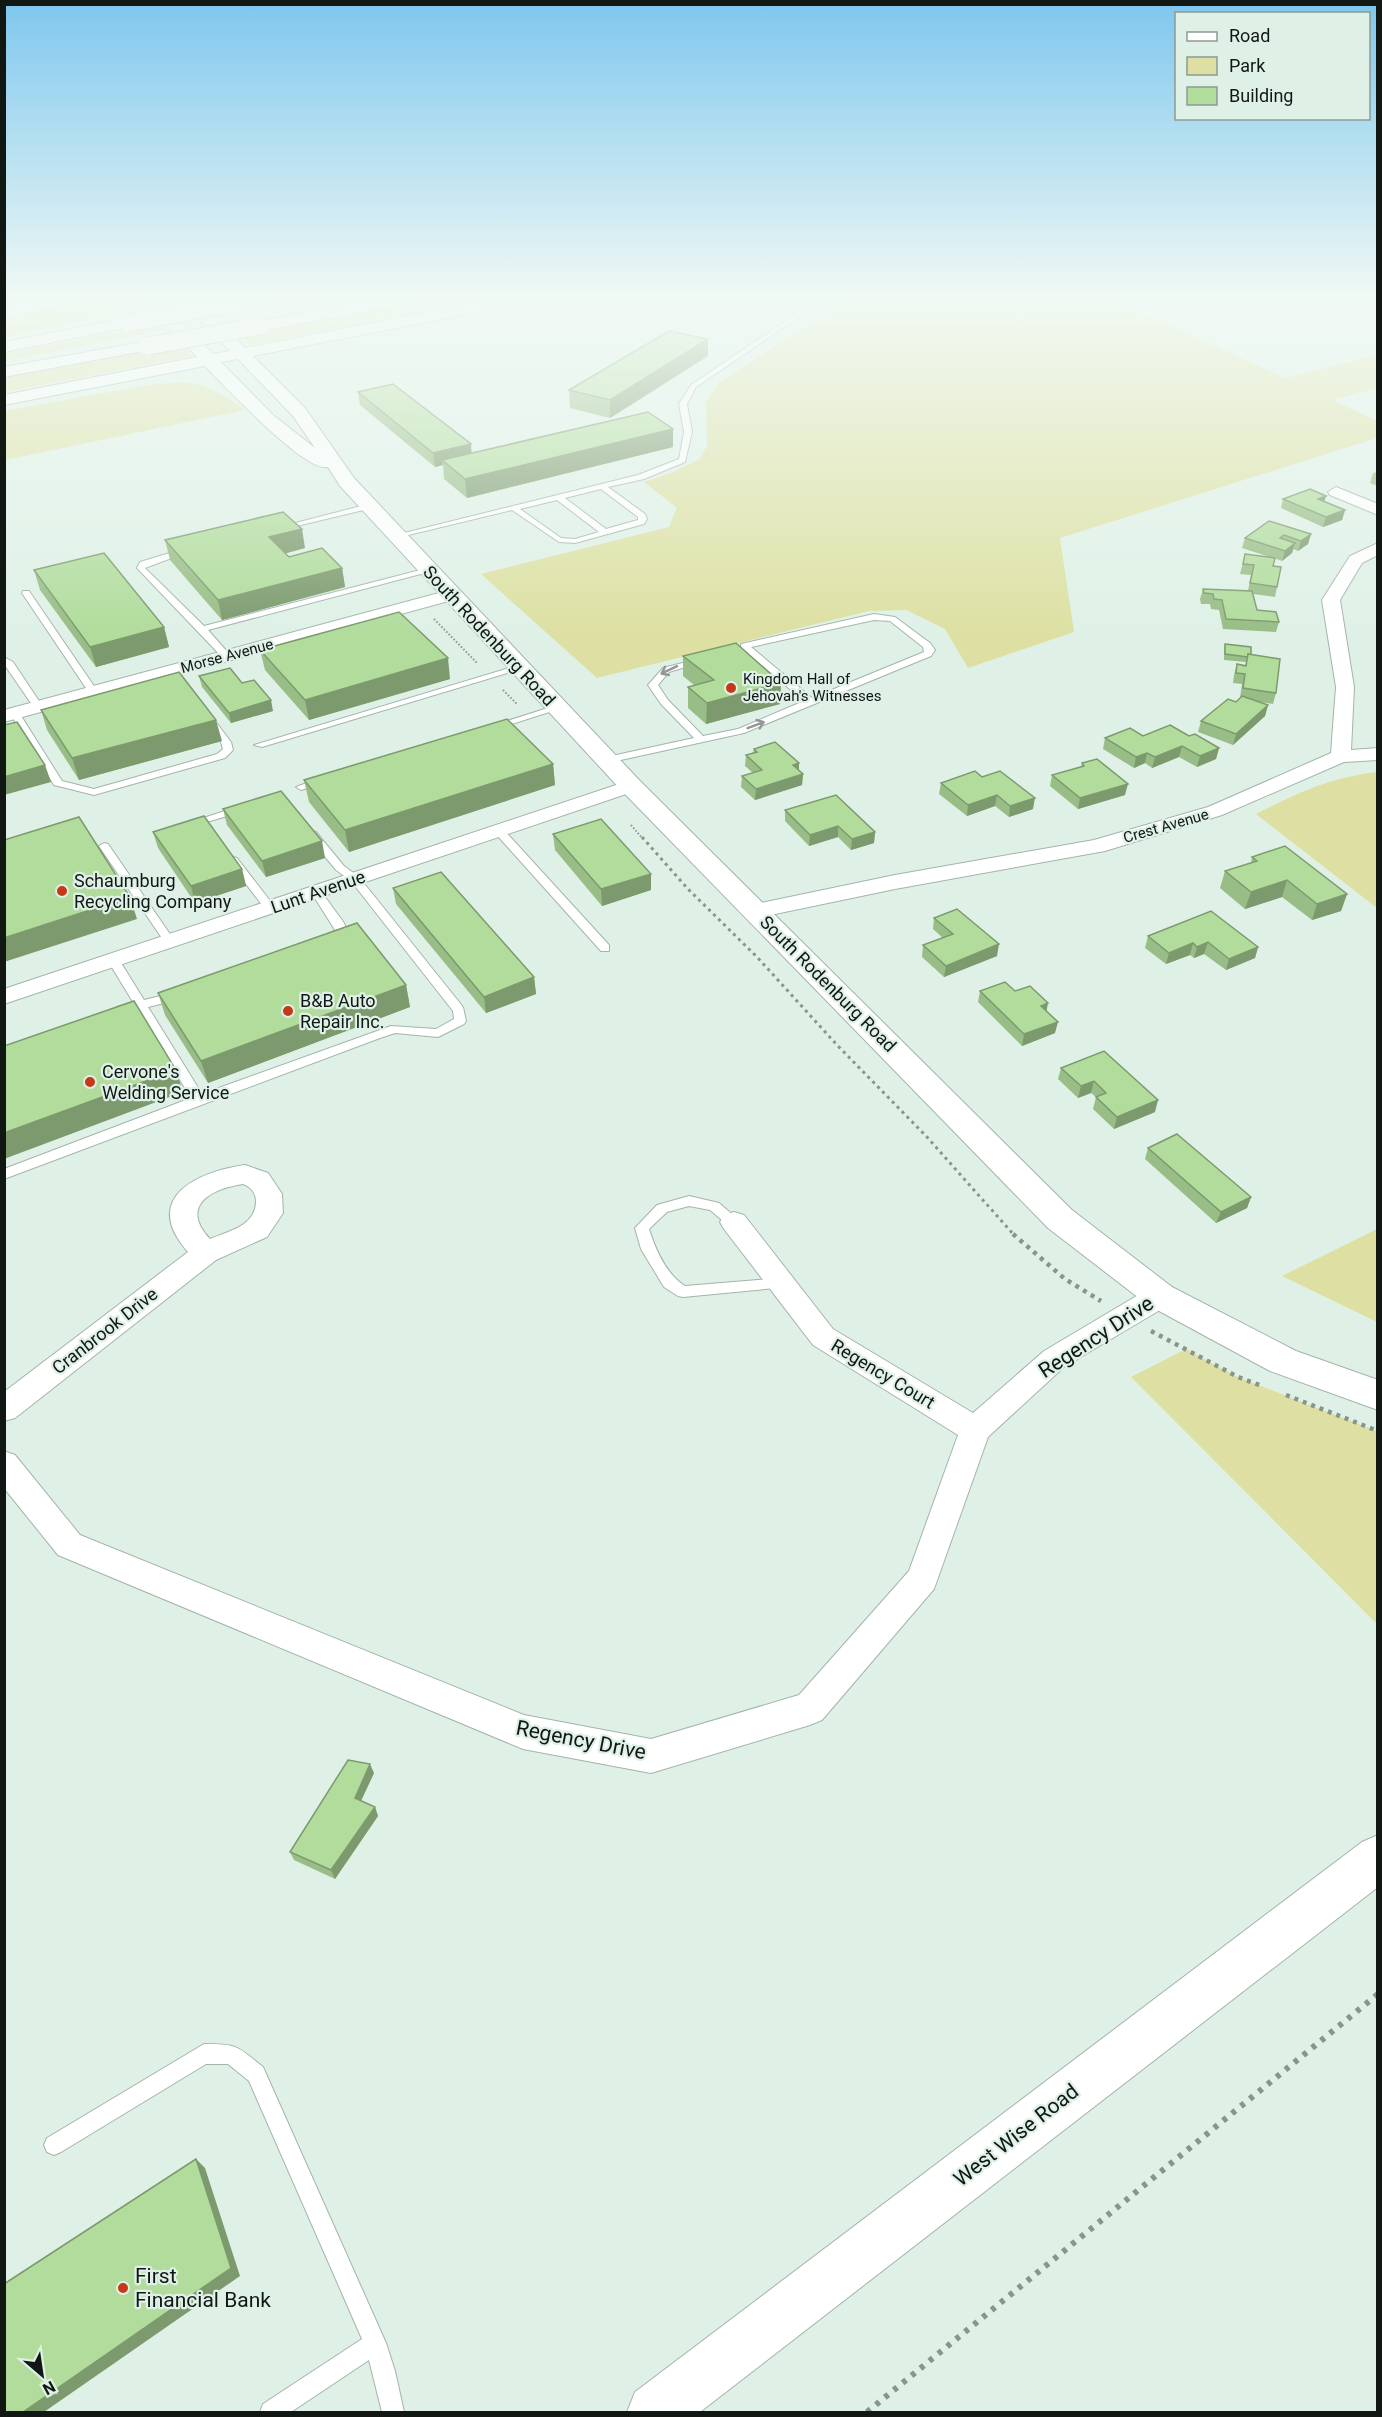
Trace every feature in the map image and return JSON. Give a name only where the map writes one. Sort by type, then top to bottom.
[{"type":"main road","name":"South Rodenburg Road","points":[[258,410],[347,482]]},
{"type":"main road","name":"South Rodenburg Road","points":[[297,410],[347,482],[450,595],[631,786],[1060,1219],[1160,1296],[1282,1361],[1377,1395]]},
{"type":"main road","name":"West Wise Road","points":[[655,2412],[1377,1858]]},
{"type":"street","points":[[1336,492],[1377,510]]},
{"type":"street","points":[[1377,548],[1356,560],[1331,600],[1345,687],[1341,756],[1377,754]]},
{"type":"street","name":"Morse Avenue","points":[[10,715],[93,692],[173,676],[226,656],[450,595]]},
{"type":"street","name":"Crest Avenue","points":[[756,911],[895,882],[1097,846],[1215,811],[1341,756]]},
{"type":"street","name":"Lunt Avenue","points":[[4,997],[631,786]]},
{"type":"street","name":"Regency Court","points":[[734,1222],[823,1337],[975,1430]]},
{"type":"street","name":"Cranbrook Drive","points":[[4,1409],[206,1253]]},
{"type":"street","name":"Regency Drive","points":[[4,1464],[69,1545],[523,1732],[651,1756],[810,1708],[922,1579],[975,1430],[1054,1359],[1160,1296]]},
{"type":"lane","points":[[396,536],[640,477],[682,460],[688,446],[689,422],[685,410]]},
{"type":"lane","points":[[514,508],[564,542],[636,525],[643,519],[602,486]]},
{"type":"lane","points":[[559,497],[606,533]]},
{"type":"lane","points":[[268,531],[369,506]]},
{"type":"lane","points":[[198,548],[152,560],[141,567],[226,656]]},
{"type":"lane","points":[[202,629],[428,571]]},
{"type":"lane","points":[[26,593],[93,692]]},
{"type":"lane","points":[[607,760],[741,731],[928,654],[930,650],[927,645],[885,617],[874,617],[733,650]]},
{"type":"lane","points":[[744,646],[812,703]]},
{"type":"lane","points":[[700,739],[664,702],[653,685],[666,670],[711,656]]},
{"type":"lane","points":[[4,660],[10,664],[38,707]]},
{"type":"lane","points":[[260,745],[519,668]]},
{"type":"lane","points":[[483,730],[557,708]]},
{"type":"lane","points":[[10,715],[58,783],[94,792],[220,756],[228,750],[226,742],[205,714]]},
{"type":"lane","points":[[301,787],[335,776]]},
{"type":"lane","points":[[183,826],[206,825],[250,806]]},
{"type":"lane","points":[[4,1174],[376,1035],[395,1029],[438,1033],[460,1022],[459,1011],[355,879],[340,868],[306,827]]},
{"type":"lane","points":[[499,831],[604,948]]},
{"type":"lane","points":[[105,846],[170,942]]},
{"type":"lane","points":[[223,847],[270,908]]},
{"type":"lane","points":[[316,892],[341,931],[332,941],[316,948]]},
{"type":"lane","points":[[114,961],[199,1100]]},
{"type":"lane","points":[[109,1014],[141,1003],[155,1004],[188,993]]},
{"type":"lane","points":[[734,1222],[714,1206],[689,1201],[662,1208],[642,1228],[648,1249],[669,1284],[683,1292],[781,1283]]},
{"type":"lane","points":[[54,2145],[204,2054],[231,2054],[256,2074],[375,2343],[393,2412]]},
{"type":"lane","points":[[271,2412],[375,2343]]},
{"type":"path","points":[[867,2412],[1377,1994]]},
{"type":"green space","points":[[12,410],[245,410],[5,460],[5,411]]},
{"type":"green space","points":[[706,410],[1354,410],[1377,421],[1377,438],[1060,538],[1074,632],[968,668],[945,629],[906,610],[869,611],[597,678],[481,574],[669,527],[677,508],[644,482],[676,471],[699,459],[707,446]]},
{"type":"green space","points":[[1378,772],[1377,908],[1256,814],[1315,787],[1344,778]]},
{"type":"green space","points":[[1377,1229],[1377,1322],[1282,1276]]},
{"type":"green space","points":[[1186,1349],[1238,1377],[1377,1431],[1377,1624],[1131,1377]]},
{"type":"building","points":[[380,410],[427,410],[471,444],[433,453]]},
{"type":"building","points":[[648,412],[673,429],[465,479],[442,460]]},
{"type":"building","points":[[1310,489],[1326,496],[1318,499],[1345,510],[1326,517],[1283,499]]},
{"type":"building","points":[[283,512],[302,529],[269,537],[289,557],[322,548],[342,568],[218,600],[165,540]]},
{"type":"building","points":[[1269,521],[1311,534],[1301,541],[1284,535],[1280,538],[1295,543],[1285,551],[1245,538]]},
{"type":"building","points":[[104,553],[164,627],[90,647],[34,570]]},
{"type":"building","points":[[1245,554],[1275,558],[1273,566],[1281,567],[1277,587],[1250,583],[1254,565],[1243,564]]},
{"type":"building","points":[[1203,589],[1252,591],[1257,610],[1276,612],[1279,622],[1226,619],[1222,600],[1214,599],[1213,594],[1204,593]]},
{"type":"building","points":[[399,612],[448,658],[305,700],[260,650]]},
{"type":"building","points":[[736,643],[781,683],[707,703],[688,687],[714,680],[683,656]]},
{"type":"building","points":[[1225,644],[1251,647],[1251,655],[1248,654],[1248,657],[1225,654]]},
{"type":"building","points":[[1248,654],[1280,659],[1276,693],[1243,688],[1245,674],[1236,673],[1237,664],[1246,666]]},
{"type":"building","points":[[230,668],[242,683],[254,680],[271,700],[229,713],[199,676]]},
{"type":"building","points":[[179,672],[216,720],[72,758],[41,710]]},
{"type":"building","points":[[1242,696],[1268,705],[1236,734],[1201,721],[1228,699],[1236,702]]},
{"type":"building","points":[[507,719],[553,764],[345,830],[304,780]]},
{"type":"building","points":[[17,722],[45,765],[4,777],[4,725]]},
{"type":"building","points":[[1170,725],[1189,736],[1195,734],[1219,748],[1200,756],[1182,746],[1155,757],[1147,753],[1136,757],[1105,738],[1130,728],[1143,736]]},
{"type":"building","points":[[775,742],[799,763],[793,765],[803,774],[756,789],[742,776],[762,770],[746,755],[757,752],[754,749]]},
{"type":"building","points":[[1097,759],[1128,784],[1080,798],[1052,775],[1084,766],[1082,763]]},
{"type":"building","points":[[975,771],[982,777],[1000,771],[1035,798],[1010,806],[997,795],[968,805],[941,783]]},
{"type":"building","points":[[281,791],[322,841],[262,861],[223,809]]},
{"type":"building","points":[[836,795],[875,832],[852,839],[838,826],[810,835],[785,810]]},
{"type":"building","points":[[204,816],[242,869],[191,886],[153,832]]},
{"type":"building","name":"Schaumburg Recycling Company","points":[[79,817],[130,897],[4,938],[4,840]]},
{"type":"building","points":[[601,819],[651,874],[601,889],[553,834]]},
{"type":"building","points":[[1285,846],[1347,894],[1317,904],[1287,880],[1251,892],[1225,871],[1257,861],[1252,857]]},
{"type":"building","points":[[441,872],[534,977],[484,997],[393,888]]},
{"type":"building","points":[[957,909],[999,944],[946,966],[923,945],[953,934],[934,918]]},
{"type":"building","points":[[1211,911],[1258,947],[1229,959],[1208,942],[1197,947],[1193,943],[1169,953],[1148,936]]},
{"type":"building","name":"B&B Auto Repair Inc.","points":[[357,923],[406,985],[201,1061],[158,993]]},
{"type":"building","points":[[1005,982],[1015,991],[1030,986],[1048,1003],[1041,1006],[1058,1022],[1024,1034],[980,991]]},
{"type":"building","name":"Cervone's Welding Service","points":[[134,1001],[176,1070],[4,1133],[4,1046]]},
{"type":"building","points":[[1104,1051],[1158,1100],[1117,1117],[1096,1097],[1106,1093],[1094,1081],[1081,1086],[1061,1068]]},
{"type":"building","points":[[1177,1134],[1251,1197],[1221,1212],[1148,1148]]},
{"type":"building","points":[[348,1760],[370,1764],[355,1798],[375,1807],[331,1870],[290,1852]]},
{"type":"building","name":"First Financial Bank","points":[[196,2159],[231,2268],[23,2412],[4,2412],[4,2284]]},
{"type":"place","name":"Kingdom Hall of Jehovah's Witnesses","points":[[731,688]]},
{"type":"place","name":"Schaumburg Recycling Company","points":[[62,891]]},
{"type":"place","name":"B&B Auto Repair Inc.","points":[[288,1011]]},
{"type":"place","name":"Cervone's Welding Service","points":[[90,1082]]},
{"type":"place","name":"First Financial Bank","points":[[123,2288]]}]
